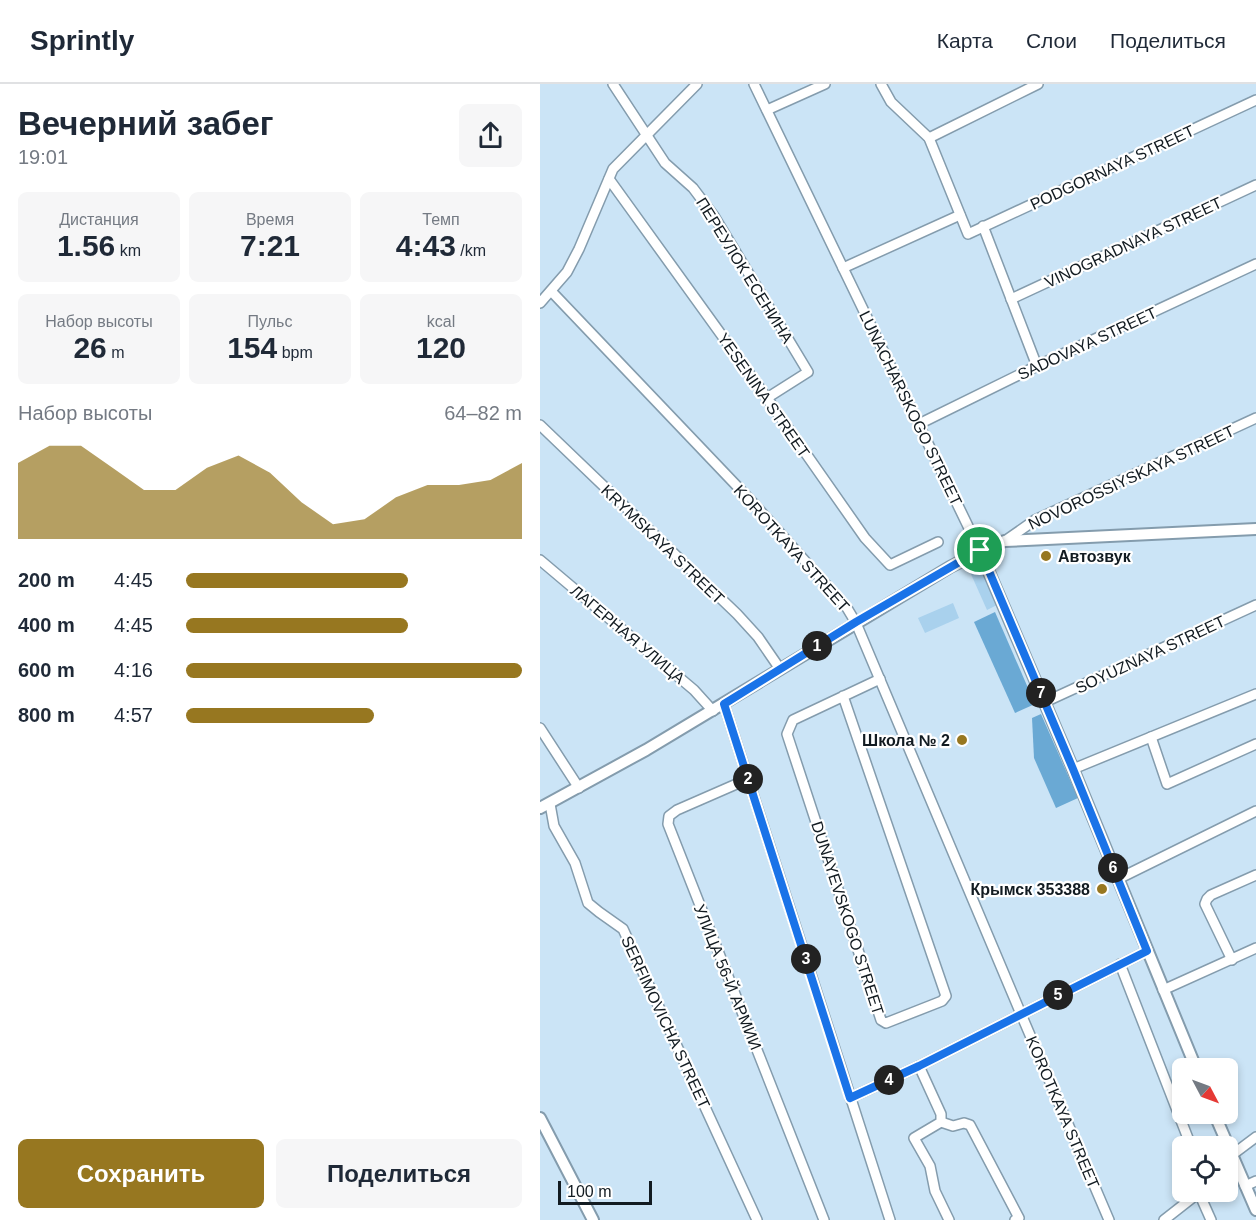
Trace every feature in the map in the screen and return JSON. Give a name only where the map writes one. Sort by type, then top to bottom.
[{"type":"main road","points":[[1005,541],[1256,529]]},
{"type":"main road","name":"NOVOROSSIYSKAYA STREET","points":[[545,806],[713,711],[856,622],[980,550],[1005,541]]},
{"type":"main road","name":"LUNACHARSKOGO STREET","points":[[980,550],[1192,1058]]},
{"type":"main road","points":[[540,1118],[593,1220]]},
{"type":"main road","points":[[1238,1169],[1251,1183],[1256,1210]]},
{"type":"street","points":[[614,84],[647,134]]},
{"type":"street","points":[[540,303],[567,272],[613,169],[697,84]]},
{"type":"street","name":"LUNACHARSKOGO STREET","points":[[754,84],[980,550]]},
{"type":"street","points":[[767,110],[825,84]]},
{"type":"street","points":[[843,268],[960,215],[929,138],[891,102],[881,84]]},
{"type":"street","points":[[929,138],[1038,84]]},
{"type":"street","name":"PODGORNAYA STREET","points":[[960,215],[968,234],[1256,100]]},
{"type":"street","name":"ПЕРЕУЛОК ЕСЕНИНА","points":[[647,134],[665,163],[693,188],[714,216],[808,372],[767,398]]},
{"type":"street","name":"YESENINA STREET","points":[[609,179],[865,538],[890,565],[938,542]]},
{"type":"street","name":"VINOGRADNAYA STREET","points":[[1011,299],[1256,185]]},
{"type":"street","points":[[983,226],[1036,366]]},
{"type":"street","name":"SADOVAYA STREET","points":[[919,424],[1036,366],[1256,264]]},
{"type":"street","name":"KOROTKAYA STREET","points":[[551,291],[755,505],[847,608],[856,622],[1109,1220]]},
{"type":"street","name":"NOVOROSSIYSKAYA STREET","points":[[1005,541],[1035,520],[1256,418]]},
{"type":"street","name":"KRYMSKAYA STREET","points":[[540,425],[737,614],[758,637],[780,669]]},
{"type":"street","name":"ЛАГЕРНАЯ УЛИЦА","points":[[540,560],[694,690],[713,711]]},
{"type":"street","name":"SOYUZNAYA STREET","points":[[1045,702],[1256,605]]},
{"type":"street","points":[[843,696],[880,679]]},
{"type":"street","points":[[1073,769],[1256,694]]},
{"type":"street","name":"DUNAYEVSKOGO STREET","points":[[843,696],[946,996],[942,1001],[886,1023],[881,1020],[787,734],[793,720],[843,696]]},
{"type":"street","points":[[724,704],[890,1220]]},
{"type":"street","points":[[540,728],[579,788]]},
{"type":"street","points":[[1151,737],[1167,784],[1256,744]]},
{"type":"street","name":"УЛИЦА 56-Й АРМИИ","points":[[748,779],[676,810],[669,816],[668,824],[824,1220]]},
{"type":"street","name":"SERFIMOVICHA STREET","points":[[545,806],[575,863],[588,903],[624,929],[757,1220]]},
{"type":"street","points":[[1118,879],[1256,811]]},
{"type":"street","points":[[1232,960],[1206,904],[1206,898],[1256,875]]},
{"type":"street","points":[[1163,990],[1256,948]]},
{"type":"street","points":[[850,1098],[919,1066],[1147,951]]},
{"type":"street","points":[[1120,964],[1187,1136]]},
{"type":"street","points":[[919,1066],[941,1114],[941,1122]]},
{"type":"street","points":[[941,1122],[914,1138],[930,1166],[935,1191],[950,1220]]},
{"type":"street","points":[[941,1122],[952,1126],[964,1123],[970,1125],[1019,1218],[1015,1220]]},
{"type":"street","points":[[1238,1155],[1256,1137]]},
{"type":"street","points":[[1164,1220],[1187,1202]]},
{"type":"street","points":[[1204,1202],[1211,1220]]},
{"type":"shaded area","points":[[966,563],[974,563],[982,571],[997,605],[987,610]]},
{"type":"shaded area","points":[[953,603],[959,618],[925,633],[918,618]]},
{"type":"shaded area","points":[[995,612],[1035,704],[1015,713],[974,622]]},
{"type":"shaded area","points":[[1041,714],[1078,798],[1056,808],[1034,758],[1032,718]]},
{"type":"place","name":"Автозвук","points":[[1046,556]]},
{"type":"place","name":"Школа № 2","points":[[962,740]]},
{"type":"place","name":"Крымск 353388","points":[[1102,889]]},
{"type":"route","points":[[980,550],[1147,951],[919,1066],[850,1098],[724,704],[856,622],[980,550]]}]
